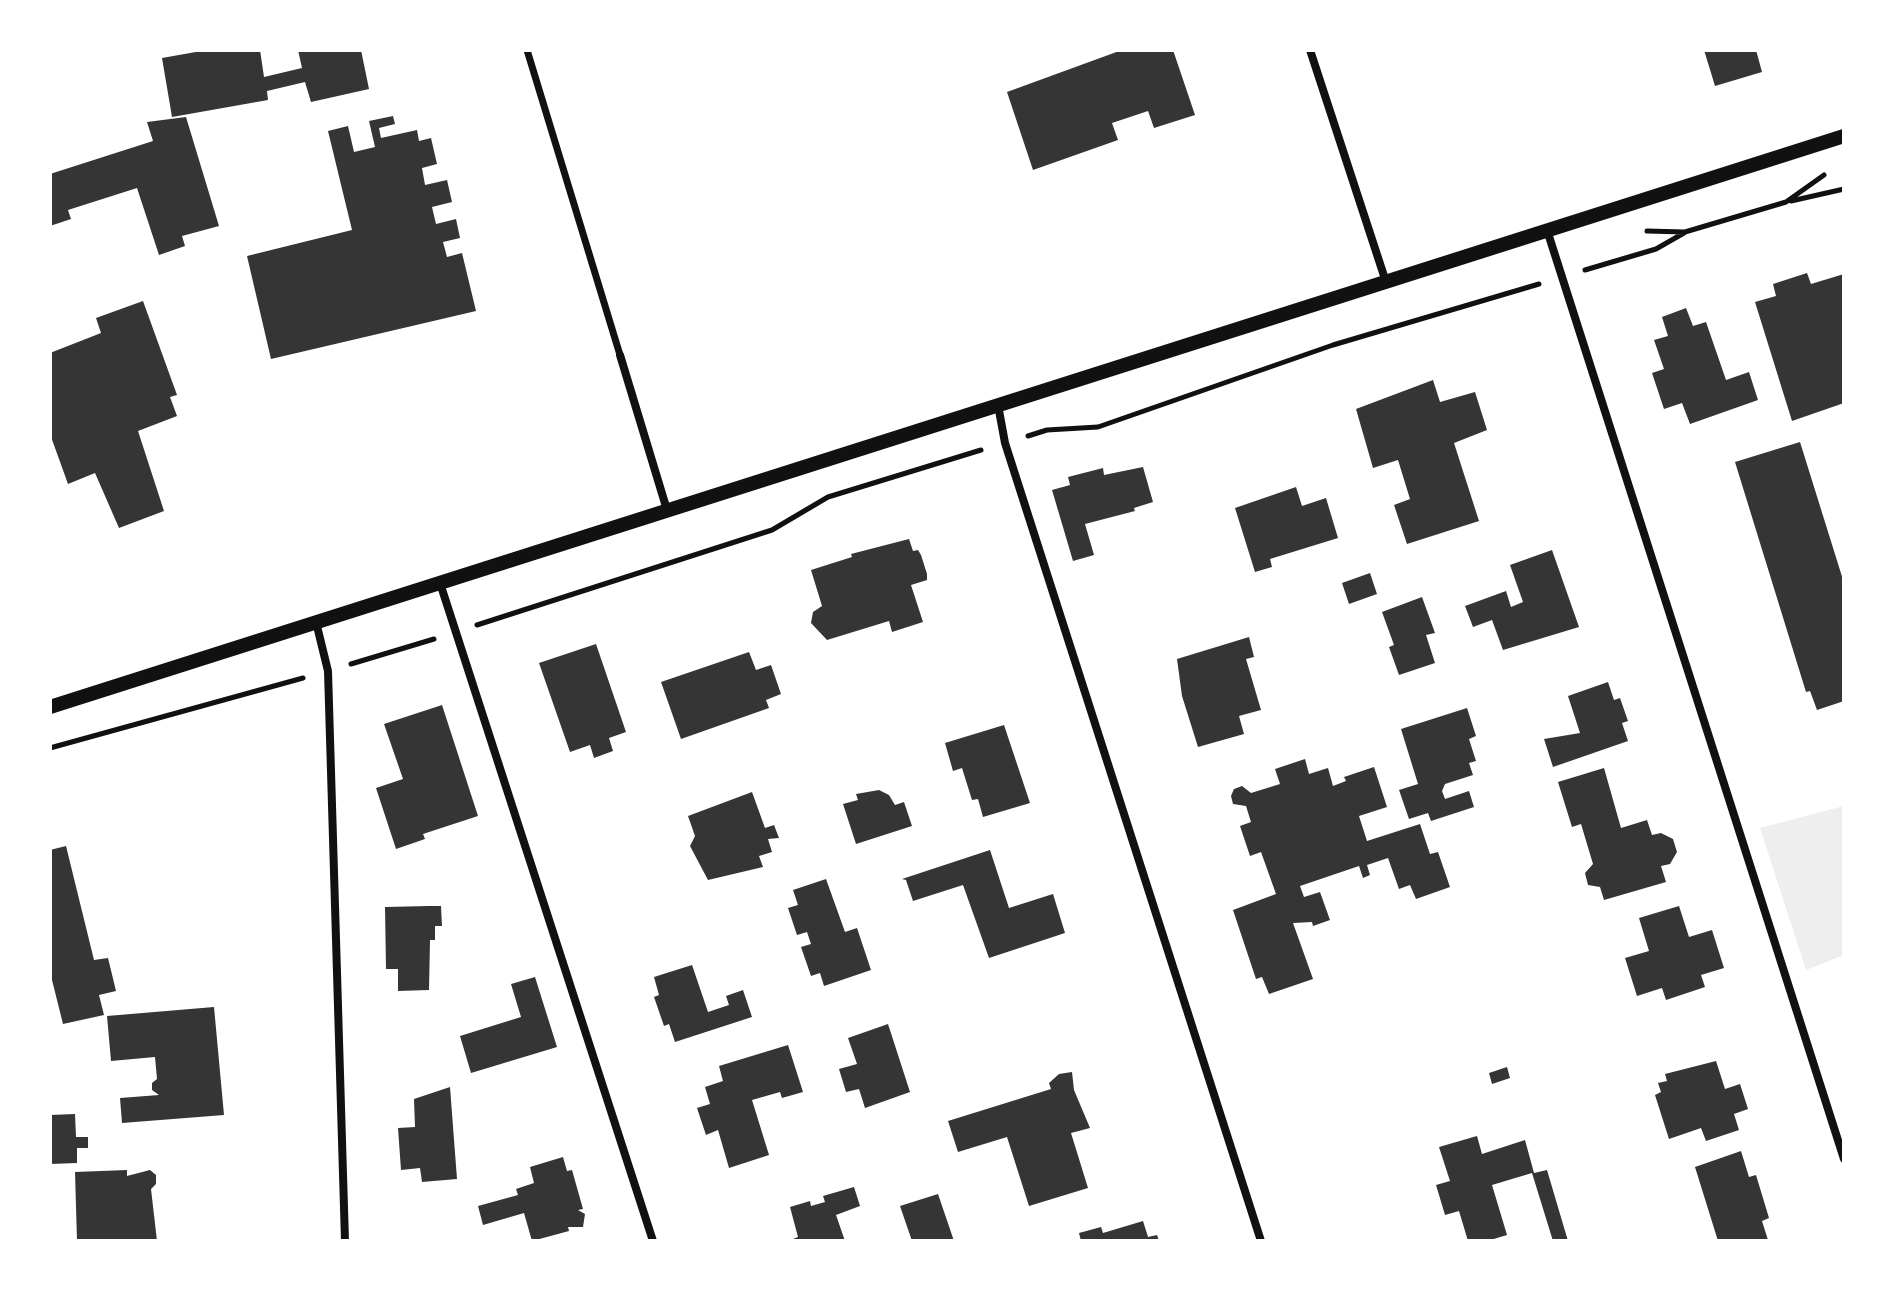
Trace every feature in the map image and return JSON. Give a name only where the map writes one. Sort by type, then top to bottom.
[{"type":"street","points":[[527,50],[667,510]]},
{"type":"street","points":[[1310,50],[1386,282]]},
{"type":"street","points":[[50,707],[1844,136]]},
{"type":"street","points":[[1547,230],[1844,1159]]},
{"type":"street","points":[[998,405],[1005,443],[1261,1241]]},
{"type":"street","points":[[440,583],[653,1241]]},
{"type":"street","points":[[316,622],[328,671],[345,1241]]},
{"type":"path","points":[[1786,202],[1832,169]]},
{"type":"path","points":[[50,748],[456,632],[772,530],[828,497],[1047,430],[1098,427],[1333,345],[1656,249],[1685,232],[1786,202],[1844,189]]},
{"type":"path","points":[[1645,231],[1685,232]]},
{"type":"shaded area","points":[[1844,806],[1844,955],[1806,970],[1760,828]]},
{"type":"building","points":[[207,50],[260,50],[264,77],[302,68],[298,50],[361,50],[369,89],[311,102],[305,82],[267,91],[268,100],[172,117],[162,58]]},
{"type":"building","points":[[1122,50],[1173,50],[1195,115],[1154,128],[1148,111],[1112,123],[1118,140],[1033,170],[1007,92]]},
{"type":"building","points":[[1704,50],[1756,50],[1762,72],[1715,86]]},
{"type":"building","points":[[393,116],[395,124],[379,128],[381,138],[417,130],[419,141],[431,138],[437,164],[422,168],[425,185],[447,180],[452,202],[432,207],[436,224],[456,219],[460,238],[443,242],[447,257],[462,253],[476,311],[271,359],[247,256],[352,230],[328,131],[348,126],[354,152],[375,147],[369,121]]},
{"type":"building","points":[[186,117],[219,226],[182,236],[185,246],[159,255],[137,188],[68,210],[71,219],[50,226],[50,174],[153,141],[147,122]]},
{"type":"building","points":[[1807,273],[1811,284],[1844,274],[1844,403],[1792,421],[1755,302],[1776,296],[1773,284]]},
{"type":"building","points":[[143,301],[177,395],[170,397],[177,416],[138,431],[164,511],[119,528],[95,473],[68,484],[50,434],[50,353],[101,333],[96,318]]},
{"type":"building","points":[[1686,308],[1693,326],[1706,322],[1726,380],[1749,372],[1758,400],[1690,424],[1682,403],[1664,409],[1652,373],[1664,369],[1654,340],[1668,336],[1662,317]]},
{"type":"building","points":[[1433,380],[1440,402],[1475,392],[1487,430],[1454,443],[1479,521],[1407,544],[1394,505],[1410,499],[1398,460],[1373,468],[1356,409]]},
{"type":"building","points":[[1800,442],[1844,583],[1844,701],[1817,710],[1810,691],[1806,692],[1735,462]]},
{"type":"building","points":[[1143,467],[1153,502],[1134,508],[1135,511],[1085,524],[1094,555],[1073,561],[1052,490],[1070,485],[1068,477],[1103,468],[1104,475]]},
{"type":"building","points":[[1296,487],[1302,506],[1326,498],[1338,538],[1270,559],[1272,567],[1255,572],[1235,508]]},
{"type":"building","points":[[909,539],[913,551],[918,550],[921,555],[927,574],[927,580],[911,585],[923,622],[892,632],[889,621],[827,640],[811,623],[813,612],[822,606],[811,570],[852,557],[851,554]]},
{"type":"building","points":[[1552,550],[1579,627],[1503,650],[1492,620],[1473,627],[1465,606],[1506,591],[1511,607],[1523,602],[1510,565]]},
{"type":"building","points":[[1370,573],[1377,594],[1349,604],[1342,583]]},
{"type":"building","points":[[1422,597],[1435,633],[1426,635],[1435,663],[1399,675],[1389,647],[1394,645],[1382,612]]},
{"type":"building","points":[[1249,637],[1254,657],[1246,659],[1261,710],[1239,716],[1244,734],[1198,747],[1182,696],[1177,659]]},
{"type":"building","points":[[596,644],[626,732],[609,738],[613,751],[594,758],[590,745],[570,752],[539,663]]},
{"type":"building","points":[[749,652],[756,670],[771,665],[781,694],[766,700],[769,708],[681,739],[661,682]]},
{"type":"building","points":[[1608,682],[1614,700],[1620,698],[1628,721],[1622,723],[1628,741],[1553,767],[1544,739],[1580,733],[1568,696]]},
{"type":"building","points":[[442,705],[478,816],[423,834],[425,839],[396,849],[376,788],[403,779],[384,724]]},
{"type":"building","points":[[1467,708],[1476,736],[1469,739],[1476,761],[1469,763],[1473,775],[1445,784],[1442,791],[1445,799],[1469,791],[1474,807],[1431,821],[1428,813],[1409,819],[1399,790],[1418,784],[1401,729]]},
{"type":"building","points":[[1004,725],[1030,803],[983,817],[978,799],[972,800],[962,768],[953,771],[945,743]]},
{"type":"building","points":[[1305,759],[1309,774],[1328,768],[1333,786],[1346,781],[1344,777],[1374,767],[1387,807],[1359,816],[1367,841],[1420,824],[1430,854],[1438,852],[1450,887],[1416,899],[1410,885],[1399,889],[1388,858],[1367,865],[1370,875],[1363,878],[1359,866],[1300,886],[1304,897],[1320,892],[1330,920],[1313,926],[1312,922],[1293,923],[1313,979],[1269,994],[1262,977],[1256,979],[1233,910],[1276,894],[1261,852],[1250,856],[1240,826],[1251,822],[1246,806],[1233,804],[1231,796],[1234,789],[1242,786],[1251,793],[1280,784],[1275,769]]},
{"type":"building","points":[[1604,768],[1621,828],[1647,820],[1652,835],[1661,833],[1673,839],[1677,852],[1670,864],[1661,866],[1666,882],[1604,900],[1600,887],[1588,885],[1585,873],[1593,864],[1581,824],[1572,827],[1558,782]]},
{"type":"building","points":[[879,790],[889,795],[895,805],[904,802],[912,826],[856,844],[843,804],[858,800],[856,794]]},
{"type":"building","points":[[752,792],[765,828],[774,825],[779,838],[768,839],[772,852],[759,856],[763,867],[708,880],[690,846],[695,836],[688,816]]},
{"type":"building","points":[[66,846],[94,960],[108,958],[116,991],[99,995],[104,1015],[63,1024],[50,972],[50,850]]},
{"type":"building","points":[[990,850],[1009,908],[1053,894],[1065,933],[989,958],[963,885],[913,901],[906,880],[902,879]]},
{"type":"building","points":[[826,879],[845,932],[857,928],[871,970],[824,986],[820,973],[811,976],[801,947],[811,944],[807,932],[797,935],[788,908],[798,905],[793,890]]},
{"type":"building","points":[[441,906],[442,926],[435,926],[435,940],[430,940],[429,990],[398,991],[398,969],[386,969],[385,907]]},
{"type":"building","points":[[1679,906],[1689,937],[1712,930],[1724,968],[1701,975],[1705,987],[1666,1000],[1662,988],[1637,996],[1625,958],[1649,951],[1639,918]]},
{"type":"building","points":[[692,965],[708,1012],[729,1005],[726,996],[743,990],[752,1017],[675,1042],[669,1024],[664,1026],[654,997],[659,995],[654,977]]},
{"type":"building","points":[[535,977],[557,1047],[471,1073],[460,1036],[521,1017],[511,984]]},
{"type":"building","points":[[214,1007],[224,1115],[122,1123],[120,1098],[159,1095],[152,1090],[152,1083],[157,1079],[155,1057],[111,1061],[107,1016]]},
{"type":"building","points":[[888,1024],[910,1092],[865,1108],[859,1089],[846,1092],[839,1069],[857,1064],[848,1038]]},
{"type":"building","points":[[788,1045],[803,1092],[782,1098],[780,1092],[752,1100],[769,1155],[729,1168],[718,1130],[706,1135],[697,1108],[710,1104],[705,1087],[723,1081],[719,1066]]},
{"type":"building","points":[[1716,1061],[1725,1089],[1740,1084],[1748,1109],[1734,1114],[1739,1130],[1706,1141],[1701,1128],[1669,1139],[1655,1095],[1661,1092],[1658,1083],[1667,1081],[1665,1074]]},
{"type":"building","points":[[1507,1067],[1510,1078],[1492,1084],[1489,1073]]},
{"type":"building","points":[[1072,1072],[1074,1090],[1090,1128],[1071,1133],[1088,1188],[1029,1206],[1007,1137],[958,1152],[948,1121],[1051,1089],[1049,1083],[1059,1074]]},
{"type":"building","points":[[450,1087],[457,1179],[422,1182],[420,1168],[401,1170],[398,1128],[415,1127],[414,1099]]},
{"type":"building","points":[[75,1114],[76,1137],[88,1137],[88,1148],[77,1148],[77,1163],[50,1164],[50,1115]]},
{"type":"building","points":[[1477,1136],[1482,1154],[1525,1140],[1534,1173],[1547,1170],[1568,1241],[1553,1241],[1532,1173],[1492,1185],[1507,1235],[1487,1241],[1468,1241],[1459,1211],[1445,1215],[1436,1185],[1450,1181],[1439,1147]]},
{"type":"building","points":[[1741,1151],[1749,1177],[1756,1175],[1769,1218],[1762,1221],[1768,1240],[1718,1241],[1695,1167]]},
{"type":"building","points":[[563,1157],[567,1171],[572,1170],[583,1209],[578,1210],[585,1214],[583,1227],[568,1227],[569,1231],[532,1241],[524,1213],[483,1225],[478,1206],[518,1195],[516,1189],[534,1183],[530,1167]]},
{"type":"building","points":[[127,1170],[127,1176],[150,1170],[156,1175],[156,1184],[151,1189],[157,1241],[77,1241],[75,1172]]},
{"type":"building","points":[[854,1187],[860,1206],[836,1215],[845,1241],[788,1241],[798,1237],[790,1207],[810,1201],[811,1206],[825,1202],[823,1196]]},
{"type":"building","points":[[938,1194],[954,1241],[912,1241],[900,1206]]},
{"type":"building","points":[[1143,1221],[1148,1237],[1157,1235],[1159,1241],[1081,1241],[1079,1233],[1101,1227],[1103,1233]]}]
